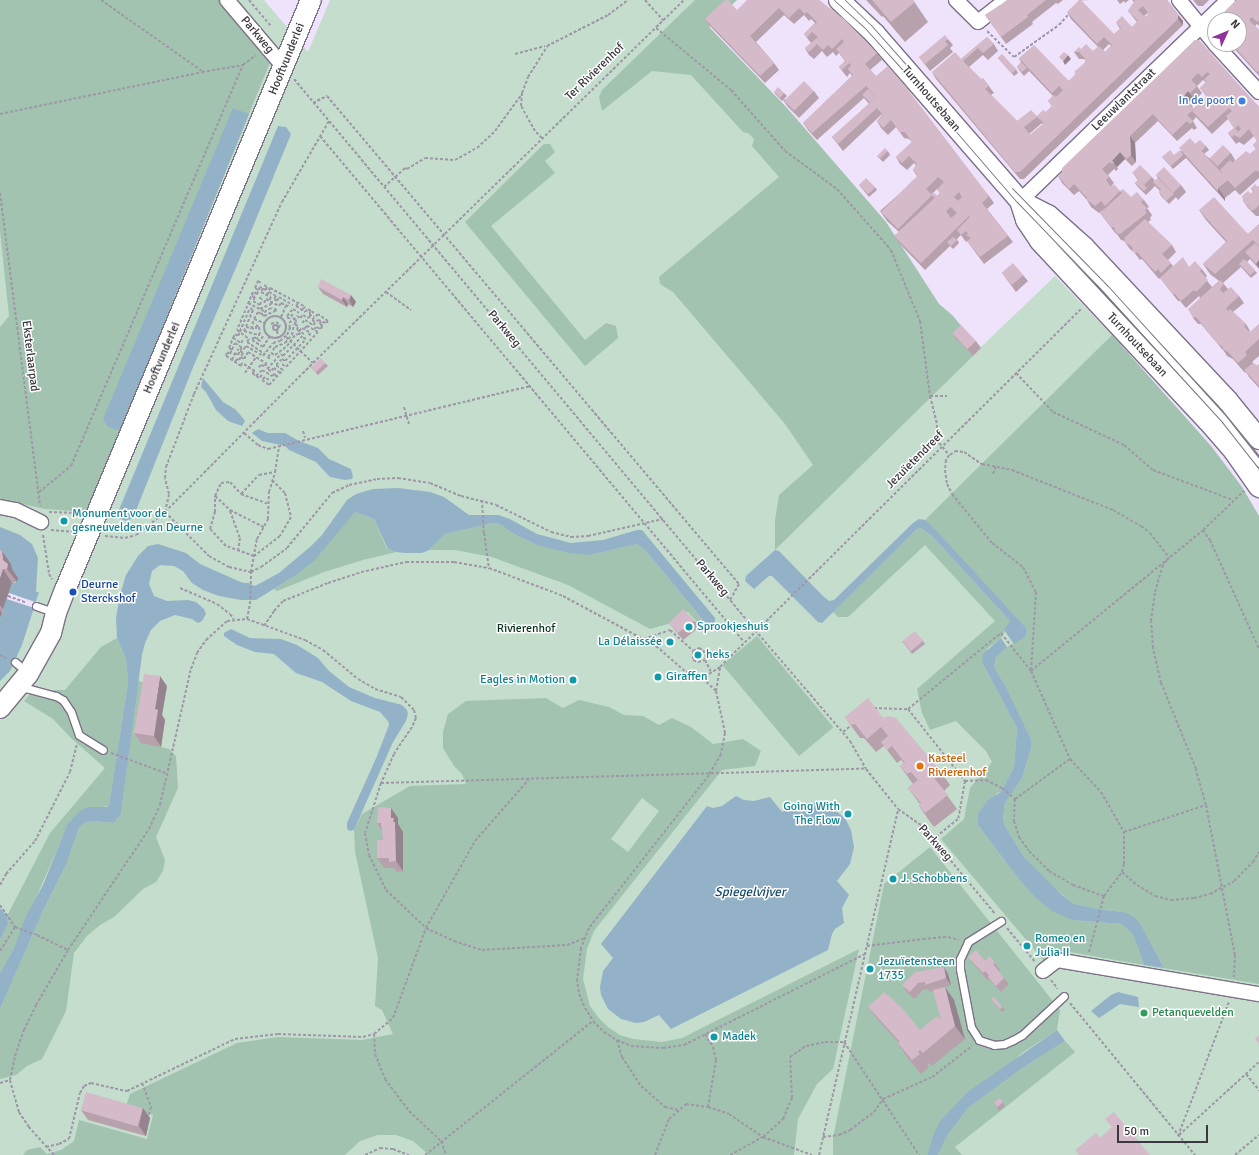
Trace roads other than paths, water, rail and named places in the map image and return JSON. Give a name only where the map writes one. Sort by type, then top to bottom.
[{"type":"main road","name":"Turnhoutsebaan","points":[[839,0],[882,42],[1020,200],[1048,215],[1084,247],[1228,401],[1259,439]]},
{"type":"main road","name":"Hooftvunderlei","points":[[0,708],[21,673],[51,633],[56,613],[96,535],[283,66],[306,3]]},
{"type":"main road","name":"Turnhoutsebaan","points":[[1020,200],[1026,220],[1040,241],[1208,421],[1257,477]]},
{"type":"street","name":"Parkweg","points":[[227,0],[283,66]]},
{"type":"street","points":[[957,0],[978,22],[1006,0]]},
{"type":"street","points":[[1178,0],[1207,35]]},
{"type":"street","name":"Leeuwlantstraat","points":[[1020,200],[1228,0]]},
{"type":"street","points":[[1222,52],[1259,92]]},
{"type":"street","points":[[0,507],[41,517]]},
{"type":"street","points":[[1043,971],[1057,960],[1259,994]]},
{"type":"lane","points":[[36,606],[56,613]]},
{"type":"lane","points":[[21,673],[26,688],[56,696],[63,700],[71,712],[79,735],[103,750]]},
{"type":"lane","points":[[1001,921],[968,942],[960,959],[960,969],[971,1027],[979,1040],[986,1044],[1004,1044],[1022,1035],[1064,996]]},
{"type":"water","points":[[233,108],[249,114],[120,431],[108,427],[103,419]]},
{"type":"water","points":[[278,126],[286,127],[291,134],[194,365],[133,518],[126,521],[116,517]]},
{"type":"water","points":[[203,378],[223,402],[235,409],[243,418],[245,421],[242,426],[228,421],[216,410],[206,392],[201,387]]},
{"type":"water","points":[[258,429],[268,433],[285,433],[299,441],[318,448],[329,459],[351,469],[352,479],[345,480],[330,477],[316,462],[289,450],[285,446],[262,441],[252,433]]},
{"type":"water","points":[[398,488],[430,492],[444,497],[469,515],[498,515],[510,519],[537,534],[571,543],[603,540],[637,530],[642,530],[715,618],[715,622],[710,626],[706,624],[646,551],[637,544],[590,555],[569,553],[537,545],[514,534],[500,524],[493,523],[445,534],[429,550],[422,553],[406,553],[388,549],[374,519],[355,512],[314,561],[293,577],[256,600],[241,600],[219,596],[203,590],[192,583],[183,571],[174,566],[160,565],[152,571],[149,584],[154,596],[167,601],[188,600],[196,602],[204,609],[206,614],[202,621],[198,623],[192,619],[175,615],[160,621],[151,630],[145,643],[142,655],[121,814],[114,823],[93,821],[84,823],[79,828],[66,865],[43,911],[0,1009],[0,973],[14,948],[26,916],[43,885],[68,823],[80,811],[88,807],[106,807],[109,805],[128,683],[126,659],[117,638],[116,618],[120,595],[126,575],[138,556],[148,546],[158,544],[186,553],[200,564],[243,583],[248,583],[255,586],[279,573],[310,547],[322,535],[347,500],[356,494],[373,489]]},
{"type":"water","points":[[919,519],[925,520],[930,524],[1027,629],[1026,636],[1014,644],[1004,630],[1010,621],[932,536],[921,528],[917,529],[822,623],[818,622],[772,576],[769,576],[754,589],[745,581],[746,576],[775,550],[779,551],[823,596],[829,601],[834,600],[913,523]]},
{"type":"water","points":[[0,527],[20,535],[32,544],[38,558],[36,592],[39,592],[22,645],[10,671],[0,681],[0,618],[2,613],[5,612],[3,609],[12,583],[16,583],[18,579],[0,557]]},
{"type":"water","points":[[231,629],[250,638],[281,639],[297,645],[318,658],[329,671],[349,687],[375,698],[402,705],[407,710],[408,714],[406,721],[393,742],[354,830],[350,831],[347,829],[347,823],[377,756],[389,725],[388,721],[380,712],[351,701],[322,682],[296,673],[274,654],[255,652],[237,645],[224,636],[224,633]]},
{"type":"water","points":[[1001,638],[1007,647],[996,657],[994,667],[1006,687],[1031,739],[1031,749],[1022,778],[1005,803],[1003,819],[1006,828],[1024,857],[1061,894],[1074,904],[1124,912],[1134,917],[1141,925],[1163,968],[1144,965],[1133,934],[1122,924],[1072,920],[1052,911],[1036,898],[1018,878],[978,825],[978,814],[988,800],[1001,792],[1014,767],[1017,728],[982,662],[983,654]]},
{"type":"water","name":"Spiegelvijver","points":[[736,796],[744,800],[754,801],[770,797],[782,812],[799,804],[816,802],[828,805],[845,818],[851,830],[854,847],[850,864],[837,881],[849,895],[842,908],[844,923],[835,929],[832,934],[828,950],[671,1029],[659,1015],[644,1022],[636,1023],[621,1019],[608,1009],[601,995],[600,987],[603,971],[613,958],[601,944],[707,806],[713,808],[722,806]]},
{"type":"water","points":[[0,908],[7,916],[8,924],[0,940]]},
{"type":"water","points":[[1118,992],[1138,997],[1139,1007],[1120,1004],[1099,1018],[1091,1011],[1111,995]]},
{"type":"water","points":[[1057,1030],[1065,1041],[1021,1069],[967,1109],[947,1136],[938,1155],[927,1155],[933,1135],[940,1121],[969,1091]]},
{"type":"tram line","points":[[834,0],[864,27],[1017,202],[1096,284],[1222,422],[1259,469]]},
{"type":"tram line","points":[[845,0],[871,25],[909,68]]},
{"type":"tram line","points":[[1012,188],[1107,285],[1226,416],[1259,458]]},
{"type":"place","name":"In de poort","points":[[1242,101]]},
{"type":"place","name":"Monument voor de gesneuvelden van Deurne","points":[[64,521]]},
{"type":"place","name":"Deurne Sterckshof","points":[[73,592]]},
{"type":"place","name":"Sprookjeshuis","points":[[689,627]]},
{"type":"place","name":"La Délaissée","points":[[670,642]]},
{"type":"place","name":"heks","points":[[698,655]]},
{"type":"place","name":"Giraffen","points":[[658,677]]},
{"type":"place","name":"Eagles in Motion","points":[[573,680]]},
{"type":"place","name":"Kasteel Rivierenhof","points":[[920,766]]},
{"type":"place","name":"Going With The Flow","points":[[848,814]]},
{"type":"place","name":"J. Schobbens","points":[[893,879]]},
{"type":"place","name":"Romeo en Julia II","points":[[1027,946]]},
{"type":"place","name":"Jezuïetensteen 1735","points":[[870,969]]},
{"type":"place","name":"Petanquevelden","points":[[1144,1013]]},
{"type":"place","name":"Madek","points":[[714,1037]]},
{"type":"park label","name":"Rivierenhof","points":[[526,629]]}]
